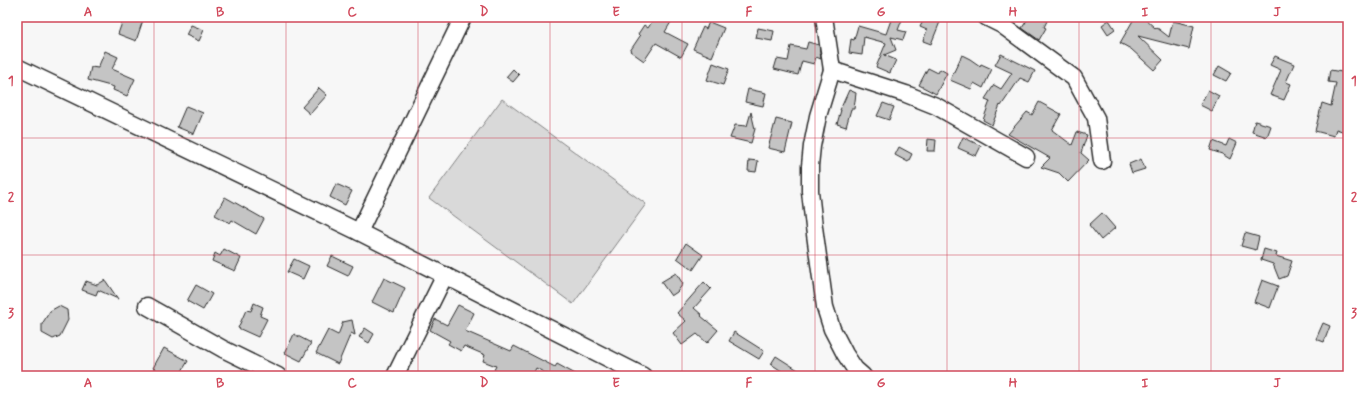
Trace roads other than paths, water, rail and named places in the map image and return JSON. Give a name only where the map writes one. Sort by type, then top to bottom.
[{"type":"street","points":[[359,232],[463,17]]},
{"type":"street","points":[[824,17],[832,70],[818,116],[812,146],[810,191],[825,306],[832,329],[844,354],[863,376]]},
{"type":"street","points":[[986,17],[1002,25],[1074,78],[1096,118],[1102,161]]},
{"type":"street","points":[[17,67],[359,232],[643,376]]},
{"type":"street","points":[[832,70],[906,94],[936,106],[1026,157]]},
{"type":"street","points":[[394,376],[445,275]]},
{"type":"street","points":[[148,306],[223,349],[278,376]]}]
